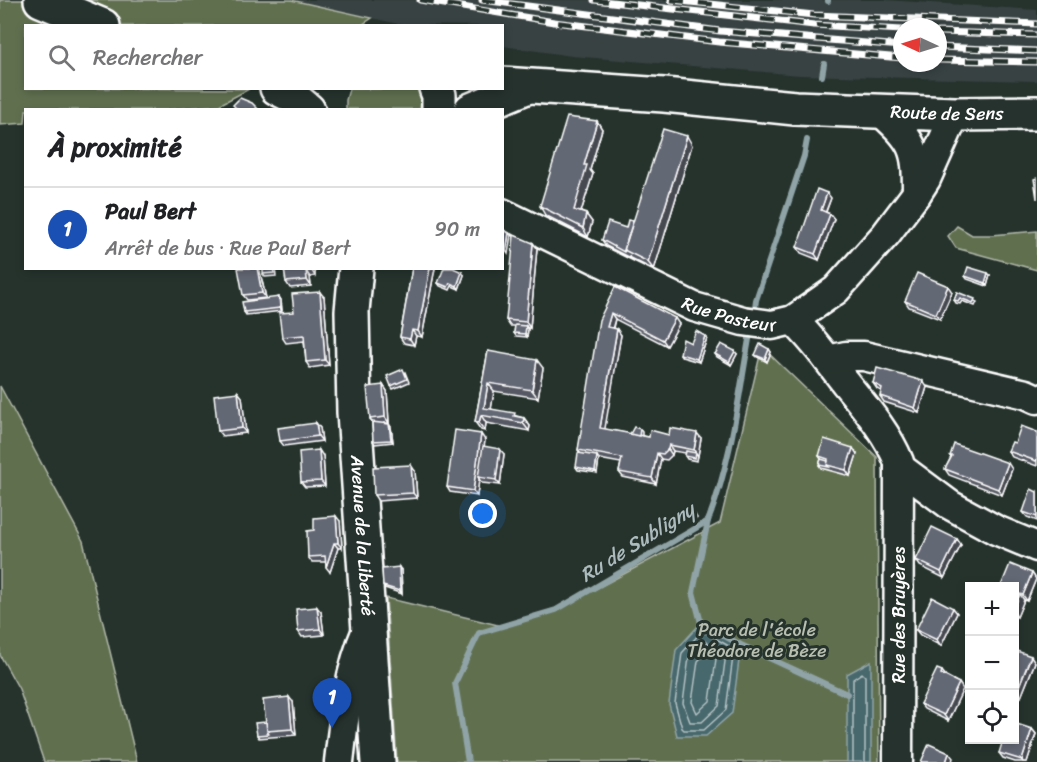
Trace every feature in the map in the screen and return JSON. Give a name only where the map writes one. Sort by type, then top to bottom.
[{"type":"main road","points":[[41,0],[98,24]]},
{"type":"main road","points":[[474,108],[514,85]]},
{"type":"main road","name":"Route de Sens","points":[[514,85],[664,95],[790,108],[955,114],[1037,113]]},
{"type":"main road","points":[[281,90],[306,108]]},
{"type":"main road","points":[[324,108],[326,90]]},
{"type":"main road","points":[[436,90],[439,108]]},
{"type":"main road","name":"Avenue de la Liberté","points":[[356,270],[352,311],[354,412],[378,750]]},
{"type":"street","points":[[869,111],[898,127],[912,146],[917,163],[917,194]]},
{"type":"street","points":[[783,322],[836,290],[886,234],[926,179],[955,114]]},
{"type":"street","name":"Rue Pasteur","points":[[504,213],[694,307],[743,321],[783,322],[810,336],[892,447],[899,467]]},
{"type":"street","points":[[828,360],[846,356],[864,356],[1026,394],[1037,399]]},
{"type":"street","points":[[899,467],[950,505],[996,530],[1037,547]]},
{"type":"street","name":"Rue des Bruyères","points":[[898,762],[899,467]]},
{"type":"street","points":[[369,626],[358,652],[346,705],[340,751],[378,750]]},
{"type":"shaded area","points":[[291,0],[885,0],[1037,10],[1037,81],[800,75],[572,56],[504,46],[504,24],[399,24]]},
{"type":"green space","points":[[0,0],[291,0],[372,18],[363,24],[24,24],[24,90],[247,90],[219,105],[187,108],[24,108],[24,123],[0,125]]},
{"type":"green space","points":[[349,90],[418,90],[421,101],[420,108],[346,108]]},
{"type":"green space","points":[[957,226],[972,235],[1037,231],[1037,270],[956,248],[948,236]]},
{"type":"green space","name":"Parc de l'école Théodore de Bèze","points":[[762,347],[877,457],[879,762],[397,762],[386,598],[502,626],[556,610],[720,523]]},
{"type":"green space","points":[[0,386],[83,541],[137,762],[44,762],[19,689],[0,655]]},
{"type":"water","points":[[701,623],[741,645],[732,713],[706,736],[677,736],[669,704],[676,650]]},
{"type":"water","points":[[871,661],[871,762],[847,762],[847,674]]},
{"type":"building","points":[[240,98],[257,108],[236,108],[233,105]]},
{"type":"building","points":[[567,117],[597,121],[574,210],[586,214],[583,228],[540,206]]},
{"type":"building","points":[[663,129],[687,136],[648,262],[624,250]]},
{"type":"building","points":[[1037,178],[1037,199],[1034,179]]},
{"type":"building","points":[[817,189],[827,193],[821,210],[830,214],[815,254],[797,247]]},
{"type":"building","points":[[628,220],[633,221],[624,252],[602,240],[608,222],[626,228]]},
{"type":"building","points":[[504,230],[509,233],[506,251],[504,250]]},
{"type":"building","points":[[514,235],[533,243],[526,322],[506,320]]},
{"type":"building","points":[[968,267],[988,273],[985,283],[965,276]]},
{"type":"building","points":[[238,270],[257,270],[262,293],[243,295]]},
{"type":"building","points":[[263,270],[273,270],[274,273],[263,274]]},
{"type":"building","points":[[284,270],[312,270],[306,271],[307,280],[286,282]]},
{"type":"building","points":[[412,270],[430,270],[418,331],[412,330],[410,339],[400,337]]},
{"type":"building","points":[[443,270],[462,272],[457,286],[450,283],[448,287],[438,283]]},
{"type":"building","points":[[917,273],[948,286],[936,314],[905,301]]},
{"type":"building","points":[[615,287],[675,318],[663,340],[611,313],[607,327],[617,329],[600,428],[649,437],[650,430],[669,435],[670,428],[697,433],[694,450],[669,445],[663,454],[657,453],[652,478],[619,472],[622,458],[578,450],[599,320]]},
{"type":"building","points":[[320,292],[325,360],[306,362],[304,335],[282,337],[279,313],[294,312],[292,294]]},
{"type":"building","points":[[957,292],[975,299],[973,303],[960,298],[958,301],[954,300]]},
{"type":"building","points":[[279,297],[280,308],[244,312],[242,302]]},
{"type":"building","points":[[515,325],[526,326],[525,334],[514,333]]},
{"type":"building","points":[[696,331],[705,336],[697,359],[680,354],[683,339],[691,343]]},
{"type":"building","points":[[721,344],[735,351],[729,362],[715,354]]},
{"type":"building","points":[[760,344],[769,349],[765,359],[755,355]]},
{"type":"building","points":[[488,351],[537,360],[532,390],[488,383],[484,408],[515,413],[514,416],[524,418],[523,423],[481,415],[479,423],[475,422]]},
{"type":"building","points":[[877,368],[923,381],[915,408],[880,396],[882,388],[873,383]]},
{"type":"building","points":[[403,369],[407,379],[391,386],[387,376]]},
{"type":"building","points":[[383,385],[385,417],[370,419],[367,387]]},
{"type":"building","points":[[238,392],[242,428],[218,431],[214,395]]},
{"type":"building","points":[[372,422],[389,424],[391,440],[373,441]]},
{"type":"building","points":[[316,423],[318,436],[280,441],[278,428]]},
{"type":"building","points":[[1021,426],[1037,432],[1036,461],[1008,451],[1012,442],[1015,443]]},
{"type":"building","points":[[634,427],[640,429],[639,436],[630,434]]},
{"type":"building","points":[[455,430],[481,434],[473,491],[447,487]]},
{"type":"building","points":[[824,439],[853,448],[846,470],[827,465],[828,459],[819,456]]},
{"type":"building","points":[[954,444],[1008,463],[998,489],[945,469],[952,456],[950,456]]},
{"type":"building","points":[[483,446],[500,449],[496,480],[478,477]]},
{"type":"building","points":[[319,450],[321,481],[301,482],[299,452]]},
{"type":"building","points":[[686,451],[696,453],[695,458],[685,456]]},
{"type":"building","points":[[578,453],[597,456],[595,471],[576,467]]},
{"type":"building","points":[[821,459],[828,461],[829,467],[819,465]]},
{"type":"building","points":[[411,465],[413,493],[374,495],[373,467]]},
{"type":"building","points":[[1031,489],[1037,492],[1037,517],[1023,512]]},
{"type":"building","points":[[687,507],[695,515],[690,519],[682,511]]},
{"type":"building","points":[[336,516],[338,543],[334,543],[326,567],[325,556],[308,557],[307,531],[314,530],[314,518]]},
{"type":"building","points":[[932,527],[957,539],[941,572],[916,560]]},
{"type":"building","points":[[1010,564],[1032,573],[1023,595],[1020,594],[1019,596],[1019,582],[1003,582]]},
{"type":"building","points":[[399,567],[400,591],[383,586],[382,569]]},
{"type":"building","points":[[932,597],[953,608],[937,640],[916,630]]},
{"type":"building","points":[[317,607],[320,629],[298,631],[296,609]]},
{"type":"building","points":[[1019,652],[1031,656],[1019,686]]},
{"type":"building","points":[[937,669],[942,671],[941,674],[959,683],[944,715],[920,704]]},
{"type":"building","points":[[289,697],[292,729],[267,731],[263,700]]},
{"type":"building","points":[[266,722],[269,734],[257,735],[255,723]]},
{"type":"building","points":[[1019,725],[1032,729],[1022,760],[999,753],[1002,744],[1019,744]]},
{"type":"building","points":[[929,744],[949,753],[946,762],[921,762]]},
{"type":"waterway","name":"Ru de Subligny","points":[[822,76],[824,64]]},
{"type":"waterway","name":"Ru de Subligny","points":[[754,315],[756,300],[804,156],[807,140]]},
{"type":"waterway","name":"Ru de Subligny","points":[[468,762],[455,683],[479,633],[556,610],[708,521],[729,450],[751,328]]},
{"type":"waterway","points":[[708,521],[693,592],[701,623],[741,645],[847,694]]},
{"type":"railway","points":[[420,0],[554,22],[719,42],[893,57]]},
{"type":"railway","points":[[482,0],[720,31],[893,45]]},
{"type":"railway","points":[[594,0],[814,25],[893,29]]},
{"type":"railway","points":[[671,0],[814,15],[1037,24]]},
{"type":"railway","points":[[947,32],[1037,35]]},
{"type":"railway","points":[[947,47],[1037,51]]},
{"type":"railway","points":[[947,60],[1037,62]]},
{"type":"place","name":"Paul Bert","points":[[332,728]]}]
